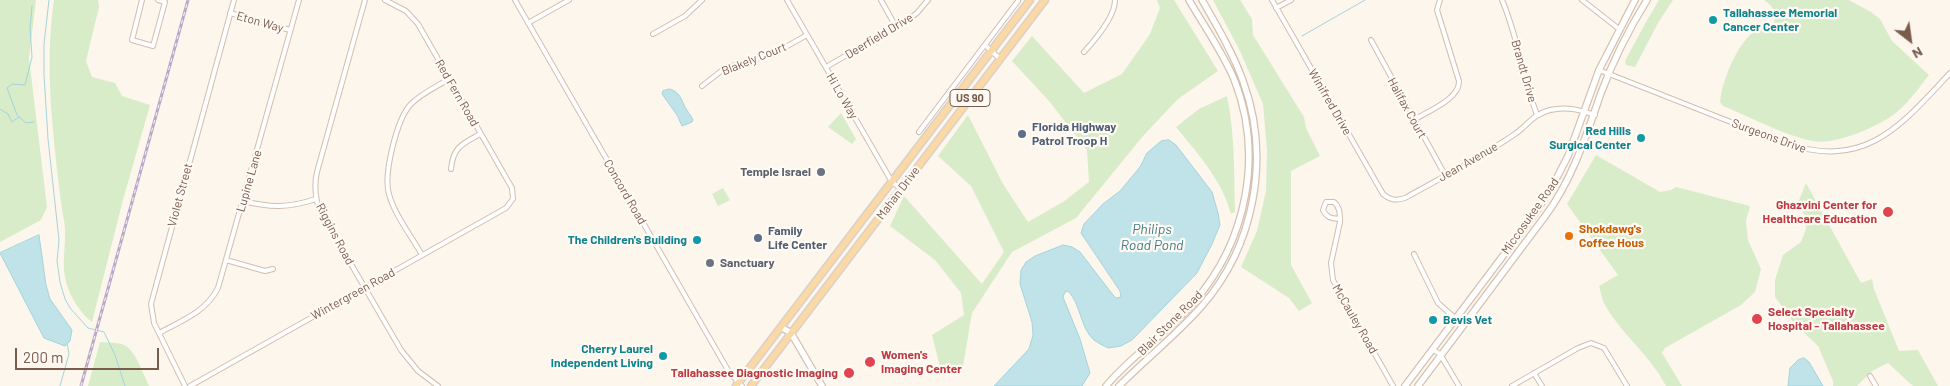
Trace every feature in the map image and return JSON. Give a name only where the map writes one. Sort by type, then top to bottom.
[{"type":"main road","name":"Mahan Drive","points":[[739,385],[1030,0]]},
{"type":"main road","name":"Mahan Drive","points":[[751,386],[1045,0]]},
{"type":"main road","points":[[835,256],[845,261]]},
{"type":"street","points":[[142,0],[132,40],[153,46],[165,2],[158,0]]},
{"type":"street","name":"Violet Street","points":[[185,386],[159,333],[152,314],[151,304],[234,0]]},
{"type":"street","name":"Lupine Lane","points":[[159,333],[195,314],[208,303],[218,288],[299,0]]},
{"type":"street","name":"Riggins Road","points":[[365,0],[317,172],[314,188],[316,199],[319,209],[401,350],[418,370],[438,386]]},
{"type":"street","name":"Red Fern Road","points":[[385,0],[402,8],[414,18],[512,188],[513,199]]},
{"type":"street","name":"Concord Road","points":[[515,0],[729,372],[739,385]]},
{"type":"street","points":[[528,23],[569,0]]},
{"type":"street","points":[[654,34],[686,16],[702,0]]},
{"type":"street","name":"Hi Lo Way","points":[[787,0],[892,182],[901,189]]},
{"type":"street","points":[[881,0],[896,27]]},
{"type":"street","name":"Deerfield Drive","points":[[826,67],[917,14],[928,0]]},
{"type":"street","points":[[1084,52],[1100,32],[1114,8],[1115,0]]},
{"type":"street","name":"Blair Stone Road","points":[[1106,386],[1172,324],[1203,291],[1227,254],[1244,204],[1249,164],[1247,129],[1242,103],[1225,60],[1189,0]]},
{"type":"street","name":"Blair Stone Road","points":[[1119,386],[1200,307],[1217,286],[1239,246],[1250,213],[1257,172],[1254,121],[1250,101],[1235,62],[1202,0]]},
{"type":"street","name":"Winifred Drive","points":[[1272,0],[1383,194],[1393,200]]},
{"type":"street","points":[[1276,8],[1291,0]]},
{"type":"street","points":[[1414,120],[1453,96],[1459,85],[1437,10],[1440,0]]},
{"type":"street","name":"Brandt Drive","points":[[1502,0],[1509,17],[1537,115],[1558,108],[1573,109],[1595,115]]},
{"type":"street","points":[[1582,0],[1619,29]]},
{"type":"street","name":"Miccosukee Road","points":[[1405,386],[1538,208],[1568,156],[1599,70],[1635,0]]},
{"type":"street","name":"Miccosukee Road","points":[[1418,386],[1440,354],[1546,215],[1570,175],[1585,143],[1609,74],[1628,33],[1647,0]]},
{"type":"street","points":[[919,132],[1018,1]]},
{"type":"street","name":"Eton Way","points":[[230,13],[290,30]]},
{"type":"street","name":"Blakely Court","points":[[702,86],[725,68],[772,54],[808,35]]},
{"type":"street","name":"Halifax Court","points":[[1371,40],[1445,175]]},
{"type":"street","points":[[985,45],[1000,59]]},
{"type":"street","name":"Surgeons Drive","points":[[1599,70],[1803,150],[1830,152],[1860,147],[1889,133],[1950,73]]},
{"type":"street","points":[[422,255],[392,201],[386,174],[401,123],[407,110],[416,99],[449,80]]},
{"type":"street","points":[[952,89],[968,100]]},
{"type":"street","name":"Jean Avenue","points":[[1393,200],[1405,198],[1513,136],[1526,122],[1537,115]]},
{"type":"street","points":[[451,169],[452,157],[456,150],[462,144],[480,134]]},
{"type":"street","points":[[243,201],[263,206],[286,207],[316,199]]},
{"type":"street","name":"Wintergreen Road","points":[[190,386],[506,208],[513,199]]},
{"type":"street","points":[[1329,201],[1337,204],[1340,219],[1329,218],[1325,215],[1323,210],[1326,202],[1329,201]]},
{"type":"street","points":[[1538,208],[1546,215]]},
{"type":"street","name":"McCauley Road","points":[[1340,219],[1331,263],[1332,280],[1393,386]]},
{"type":"street","points":[[1414,254],[1438,303],[1455,318]]},
{"type":"street","points":[[226,260],[265,271],[273,269]]},
{"type":"street","points":[[781,327],[790,333],[822,386]]},
{"type":"street","points":[[1512,386],[1578,348],[1591,343],[1604,348],[1627,386]]},
{"type":"street","points":[[1432,349],[1440,354],[1459,386]]},
{"type":"street","points":[[1534,373],[1542,386]]},
{"type":"street","points":[[1870,376],[1876,386]]},
{"type":"green space","points":[[0,0],[36,0],[29,58],[47,207],[41,220],[0,242]]},
{"type":"green space","points":[[54,0],[98,0],[99,7],[86,61],[92,77],[115,83],[122,96],[150,105],[123,200],[92,322],[71,296],[64,271],[65,228],[55,151],[50,75],[51,25]]},
{"type":"green space","points":[[1157,0],[1174,0],[1218,71],[1178,99],[1143,136],[1076,218],[1012,252],[972,313],[962,372],[941,371],[932,335],[964,315],[961,293],[935,260],[890,226],[904,196],[982,284],[1004,252],[971,186],[938,156],[968,115],[1003,184],[1028,222],[1063,202],[1089,182],[1087,150],[1049,101],[1012,61],[1032,36],[1084,93],[1122,74],[1150,34],[1160,8]]},
{"type":"green space","points":[[1213,0],[1240,0],[1252,19],[1253,35],[1304,117],[1306,128],[1320,156],[1291,171],[1291,265],[1312,303],[1299,311],[1289,298],[1241,267],[1257,231],[1266,191],[1267,150],[1263,104],[1240,51]]},
{"type":"green space","points":[[1659,0],[1673,0],[1658,23],[1635,67],[1626,65],[1625,61]]},
{"type":"green space","points":[[1764,0],[1849,0],[1880,19],[1892,41],[1929,75],[1908,102],[1893,115],[1866,130],[1843,138],[1822,142],[1802,139],[1780,131],[1723,106],[1720,102],[1723,85],[1739,49],[1750,35],[1771,26],[1775,19],[1774,11]]},
{"type":"green space","points":[[1227,96],[1233,140],[1234,168],[1235,212],[1231,214],[1222,190],[1201,157],[1176,127],[1199,109]]},
{"type":"green space","points":[[841,113],[856,139],[852,144],[828,127]]},
{"type":"green space","points":[[1596,155],[1660,192],[1676,187],[1750,206],[1746,221],[1748,240],[1761,269],[1755,292],[1741,305],[1665,348],[1662,353],[1682,386],[1666,386],[1653,365],[1605,305],[1599,286],[1618,275],[1567,204]]},
{"type":"green space","points":[[1806,183],[1861,283],[1872,279],[1874,289],[1899,351],[1918,350],[1938,386],[1913,386],[1888,363],[1872,371],[1857,386],[1833,386],[1833,381],[1818,346],[1793,322],[1775,297],[1775,280],[1783,255],[1801,242],[1806,229],[1804,214],[1798,203]]},
{"type":"green space","points":[[723,188],[730,200],[718,206],[712,194]]},
{"type":"green space","points":[[100,342],[119,343],[128,347],[149,386],[88,386]]},
{"type":"water","points":[[670,89],[679,96],[693,120],[692,122],[682,126],[677,115],[662,94],[663,91]]},
{"type":"water","name":"Philips Road Pond","points":[[1169,140],[1176,145],[1212,192],[1218,213],[1220,225],[1197,273],[1132,340],[1121,346],[1108,348],[1089,335],[1076,302],[1068,291],[1065,292],[1063,297],[1080,339],[1090,373],[1082,386],[994,386],[1029,349],[1033,335],[1032,322],[1020,284],[1021,270],[1026,262],[1035,256],[1063,245],[1072,247],[1080,252],[1113,295],[1116,298],[1121,297],[1120,291],[1081,233],[1084,224],[1103,204],[1120,191],[1140,167],[1147,153],[1161,141]]},
{"type":"water","points":[[39,235],[46,285],[50,299],[72,330],[70,341],[65,346],[44,338],[0,253]]},
{"type":"water","points":[[1804,358],[1809,362],[1823,386],[1788,386],[1790,368],[1798,360]]},
{"type":"waterway","points":[[49,0],[44,44],[44,75],[48,139],[59,240],[57,261],[60,282],[70,308],[88,328],[104,332],[115,355],[125,386]]},
{"type":"waterway","points":[[1302,36],[1365,0]]},
{"type":"waterway","points":[[32,6],[30,29],[32,57],[25,85],[12,84],[7,88],[17,115],[26,123],[34,122]]},
{"type":"waterway","points":[[0,109],[8,114],[12,122],[19,117]]},
{"type":"waterway","points":[[60,386],[69,354],[67,343]]},
{"type":"railway","points":[[81,386],[188,0]]},
{"type":"place","name":"Tallahassee Memorial Cancer Center","points":[[1713,20]]},
{"type":"place","name":"Florida Highway Patrol Troop H","points":[[1022,134]]},
{"type":"place","name":"Red Hills Surgical Center","points":[[1641,138]]},
{"type":"place","name":"Temple Israel","points":[[821,172]]},
{"type":"place","name":"Ghazvini Center for Healthcare Education","points":[[1888,212]]},
{"type":"place","name":"Shokdawg's Coffee Hous","points":[[1569,236]]},
{"type":"place","name":"Family Life Center","points":[[758,238]]},
{"type":"place","name":"The Children's Building","points":[[697,240]]},
{"type":"place","name":"Sanctuary","points":[[710,263]]},
{"type":"place","name":"Select Specialty Hospital - Tallahassee","points":[[1757,319]]},
{"type":"place","name":"Bevis Vet","points":[[1433,320]]},
{"type":"place","name":"Cherry Laurel Independent Living","points":[[663,356]]},
{"type":"place","name":"Women's Imaging Center","points":[[870,362]]},
{"type":"place","name":"Tallahassee Diagnostic Imaging","points":[[849,373]]}]
